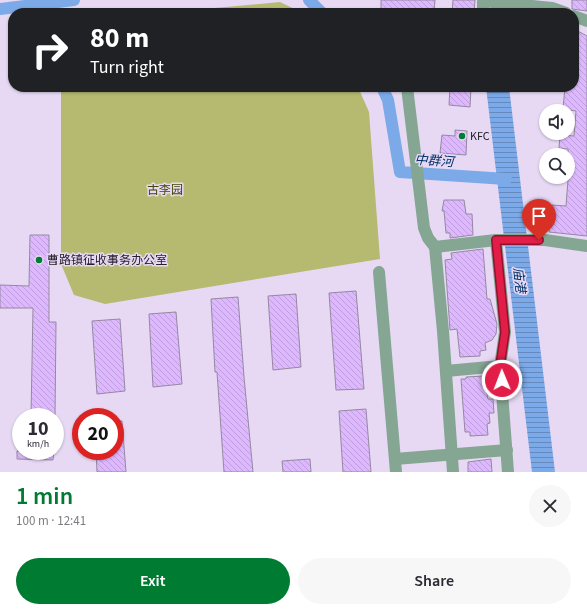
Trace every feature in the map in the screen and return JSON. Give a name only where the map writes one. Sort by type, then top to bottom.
[{"type":"lane","points":[[483,5],[524,4],[552,8]]},
{"type":"lane","points":[[408,92],[424,228],[428,238],[435,247],[453,472]]},
{"type":"lane","points":[[435,247],[496,240],[539,240],[587,246]]},
{"type":"lane","points":[[496,240],[505,332],[500,366],[508,472]]},
{"type":"lane","points":[[379,272],[396,472]]},
{"type":"lane","points":[[446,371],[500,366]]},
{"type":"lane","points":[[395,459],[507,450]]},
{"type":"green space","points":[[280,2],[293,8],[215,8]]},
{"type":"green space","name":"古李园","points":[[61,92],[360,92],[369,112],[380,259],[105,304],[74,295],[61,264]]},
{"type":"water","name":"庙港","points":[[487,92],[510,92],[555,472],[532,472]]},
{"type":"building","points":[[381,0],[435,0],[434,8],[381,8]]},
{"type":"building","points":[[453,0],[475,0],[474,8],[452,8]]},
{"type":"building","points":[[572,0],[587,0],[587,11],[579,10],[579,8],[572,8]]},
{"type":"building","points":[[579,32],[587,36],[587,236],[549,232],[552,205],[566,206],[568,184],[575,184],[575,148],[559,148],[560,140],[575,140],[575,104],[563,104],[565,92],[579,92]]},
{"type":"building","points":[[450,92],[471,92],[470,107],[449,105]]},
{"type":"building","points":[[455,130],[467,131],[466,155],[440,153],[442,135],[455,136]]},
{"type":"building","points":[[444,200],[464,200],[466,214],[472,214],[473,235],[450,238],[450,233],[446,233],[444,211],[442,211]]},
{"type":"building","points":[[30,235],[49,235],[49,322],[56,322],[55,408],[31,408],[33,308],[0,308],[0,285],[29,286]]},
{"type":"building","points":[[483,249],[487,299],[490,299],[497,324],[496,334],[492,340],[485,343],[486,350],[480,351],[480,356],[460,357],[457,329],[450,330],[445,260],[452,259],[451,253]]},
{"type":"building","points":[[356,291],[364,389],[336,390],[329,293]]},
{"type":"building","points":[[296,294],[301,367],[273,370],[268,296]]},
{"type":"building","points":[[238,297],[253,472],[224,472],[217,372],[215,372],[211,299]]},
{"type":"building","points":[[176,312],[182,384],[153,387],[149,314]]},
{"type":"building","points":[[120,319],[125,391],[97,394],[92,321]]},
{"type":"building","points":[[484,376],[488,399],[493,399],[494,413],[489,413],[490,423],[487,424],[488,435],[470,436],[470,432],[465,432],[461,379],[466,379],[466,377]]},
{"type":"building","points":[[366,409],[371,472],[343,472],[339,411]]},
{"type":"building","points":[[124,446],[126,472],[97,472],[96,460],[124,460]]},
{"type":"building","points":[[310,459],[311,472],[283,472],[282,461]]},
{"type":"building","points":[[491,459],[492,472],[468,472],[468,462]]},
{"type":"waterway","name":"中群河","points":[[8,8],[74,0]]},
{"type":"waterway","name":"中群河","points":[[309,0],[317,8]]},
{"type":"waterway","name":"中群河","points":[[0,9],[8,8]]},
{"type":"waterway","name":"中群河","points":[[384,92],[388,100],[400,172],[506,179]]},
{"type":"place","name":"KFC","points":[[462,136]]},
{"type":"place","name":"曹路镇征收事务办公室","points":[[39,260]]},
{"type":"route","points":[[502,380],[500,366],[505,332],[496,240],[539,240]]}]
